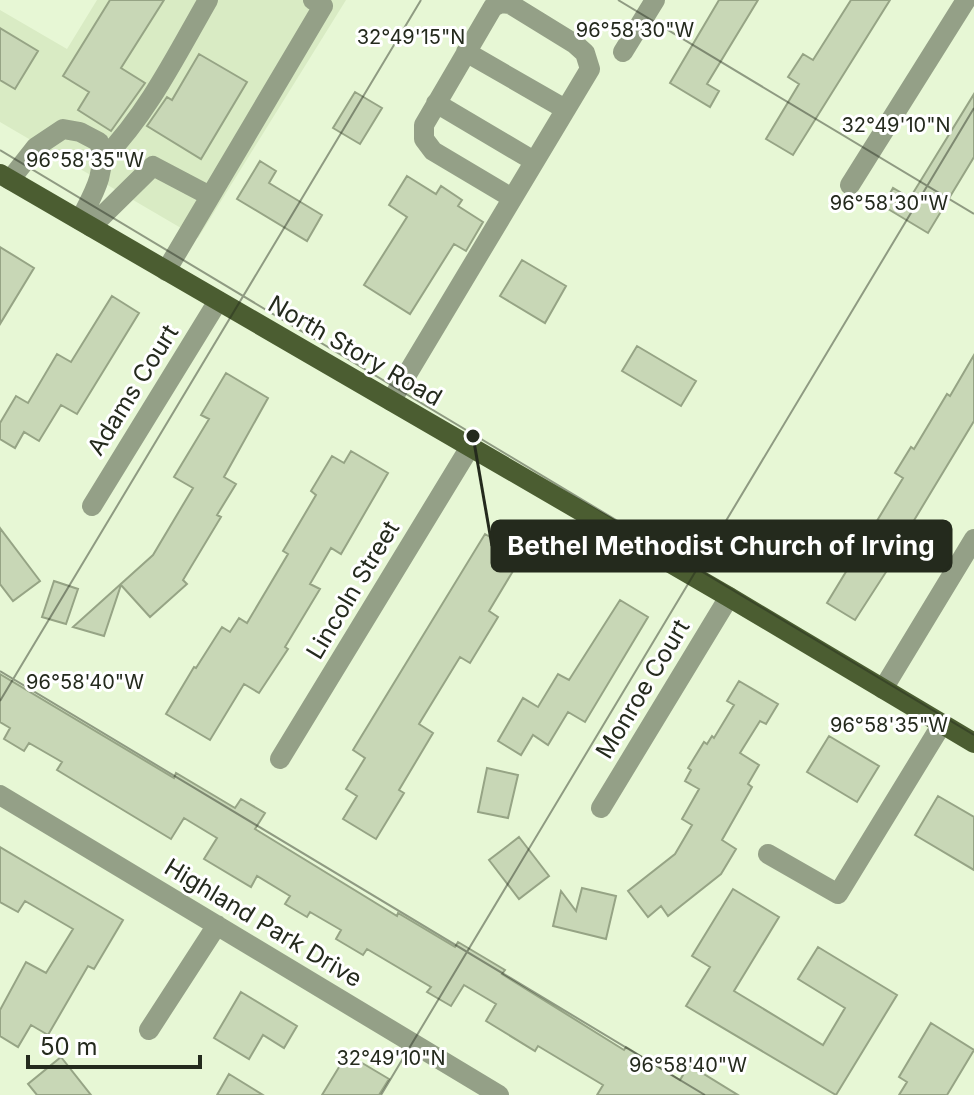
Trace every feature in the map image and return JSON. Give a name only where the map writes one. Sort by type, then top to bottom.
[{"type":"main road","name":"North Story Road","points":[[5,177],[729,597],[974,743]]},
{"type":"street","points":[[104,158],[123,139],[159,86],[208,0]]},
{"type":"street","points":[[166,271],[323,6],[313,0]]},
{"type":"street","points":[[623,52],[655,0]]},
{"type":"street","points":[[850,185],[966,0]]},
{"type":"street","points":[[391,401],[590,69],[585,53],[510,4],[501,3],[493,7],[436,103],[424,125],[424,139],[433,151],[512,198]]},
{"type":"street","points":[[466,52],[565,109]]},
{"type":"street","points":[[436,103],[534,161]]},
{"type":"street","points":[[5,177],[36,147],[63,129],[80,132],[99,142],[104,158],[85,224]]},
{"type":"street","points":[[85,224],[153,166],[210,196]]},
{"type":"street","name":"Adams Court","points":[[92,506],[218,301]]},
{"type":"street","name":"Lincoln Street","points":[[280,759],[470,447]]},
{"type":"street","points":[[883,689],[974,539]]},
{"type":"street","name":"Monroe Court","points":[[601,808],[729,597]]},
{"type":"street","points":[[768,854],[838,894],[942,724]]},
{"type":"street","name":"Highland Park Drive","points":[[0,795],[217,925],[476,1089],[499,1095]]},
{"type":"street","points":[[149,1030],[217,925]]},
{"type":"shaded area","points":[[97,0],[346,0],[198,238],[0,122],[0,10],[67,49]]},
{"type":"building","points":[[110,0],[164,0],[121,68],[145,83],[111,131],[78,110],[89,92],[63,76]]},
{"type":"building","points":[[719,0],[758,0],[707,84],[719,91],[710,107],[670,83]]},
{"type":"building","points":[[851,0],[890,0],[793,155],[766,139],[799,84],[788,77],[803,54],[813,60]]},
{"type":"building","points":[[0,28],[38,51],[15,89],[0,80]]},
{"type":"building","points":[[199,54],[247,82],[201,159],[147,126],[167,97],[172,100]]},
{"type":"building","points":[[355,92],[382,108],[360,144],[333,128]]},
{"type":"building","points":[[974,94],[974,157],[928,233],[883,206],[893,188],[910,198]]},
{"type":"building","points":[[260,161],[276,171],[269,183],[322,215],[307,241],[237,199]]},
{"type":"building","points":[[407,176],[436,194],[441,186],[462,200],[458,206],[483,222],[466,251],[454,244],[410,314],[364,285],[407,217],[389,205]]},
{"type":"building","points":[[0,247],[34,268],[0,324]]},
{"type":"building","points":[[522,260],[566,286],[545,323],[500,296]]},
{"type":"building","points":[[112,296],[139,313],[77,414],[61,405],[39,441],[24,432],[15,448],[0,439],[0,423],[16,396],[28,403],[57,354],[71,362]]},
{"type":"building","points":[[637,346],[696,381],[681,406],[622,371]]},
{"type":"building","points":[[974,355],[974,421],[913,522],[917,524],[855,620],[827,603],[903,478],[895,473],[911,447],[914,449],[947,394],[950,396]]},
{"type":"building","points":[[226,373],[268,398],[224,477],[236,484],[217,515],[221,517],[183,580],[187,584],[150,617],[121,585],[104,636],[73,627],[153,555],[193,488],[174,477],[209,419],[201,415]]},
{"type":"building","points":[[351,451],[388,473],[341,554],[331,548],[310,584],[320,589],[285,647],[288,649],[259,693],[244,684],[210,740],[166,714],[222,627],[230,632],[239,618],[247,623],[288,554],[283,551],[316,495],[311,491],[332,456],[344,463]]},
{"type":"building","points":[[0,528],[40,581],[13,601],[0,584]]},
{"type":"building","points":[[485,534],[522,556],[489,611],[498,617],[470,663],[460,657],[419,724],[433,733],[399,790],[404,793],[376,839],[343,819],[357,796],[346,789],[365,758],[353,750]]},
{"type":"building","points":[[54,581],[78,589],[66,624],[42,617]]},
{"type":"building","points":[[620,600],[648,617],[585,722],[568,712],[548,745],[533,735],[521,755],[498,741],[523,698],[538,707],[558,674],[569,680]]},
{"type":"building","points":[[0,674],[174,778],[176,773],[235,808],[241,799],[265,813],[255,829],[397,916],[398,913],[455,947],[458,942],[505,970],[502,974],[624,1050],[626,1047],[680,1080],[689,1065],[738,1095],[597,1095],[603,1085],[538,1046],[535,1051],[486,1021],[496,1004],[464,985],[451,1006],[427,992],[431,987],[367,949],[363,955],[336,939],[341,930],[310,912],[307,917],[285,904],[290,896],[257,876],[251,887],[204,859],[217,838],[184,818],[171,839],[57,770],[62,762],[29,743],[24,751],[4,739],[10,728],[0,722]]},
{"type":"building","points":[[739,681],[778,704],[766,724],[760,721],[740,753],[759,765],[748,784],[752,787],[722,840],[736,849],[721,874],[668,916],[661,906],[648,917],[628,891],[675,854],[692,825],[682,819],[699,789],[685,781],[691,770],[688,768],[704,742],[707,744],[712,736],[714,738],[734,705],[727,701]]},
{"type":"building","points":[[829,736],[879,766],[857,802],[807,772]]},
{"type":"building","points":[[487,768],[518,775],[508,818],[478,812]]},
{"type":"building","points":[[938,796],[974,817],[974,870],[915,835]]},
{"type":"building","points":[[519,837],[549,876],[519,899],[489,860]]},
{"type":"building","points":[[0,847],[123,920],[94,969],[88,966],[48,1035],[31,1025],[18,1047],[0,1036],[0,1010],[26,962],[46,973],[73,929],[25,901],[18,912],[0,902]]},
{"type":"building","points":[[582,888],[616,896],[606,939],[553,926],[561,891],[576,911]]},
{"type":"building","points":[[733,889],[779,917],[734,991],[823,1045],[845,1008],[798,979],[818,947],[897,995],[836,1095],[686,1006],[710,967],[692,956]]},
{"type":"building","points":[[241,992],[297,1026],[284,1048],[263,1035],[249,1059],[214,1038]]},
{"type":"building","points":[[931,1023],[974,1050],[947,1095],[899,1095],[907,1082],[899,1077]]},
{"type":"building","points":[[347,1054],[389,1079],[379,1095],[322,1095]]},
{"type":"building","points":[[61,1057],[91,1095],[37,1095],[28,1084]]},
{"type":"building","points":[[229,1074],[263,1095],[217,1095]]},
{"type":"place","name":"Bethel Methodist Church of Irving","points":[[473,436]]}]
